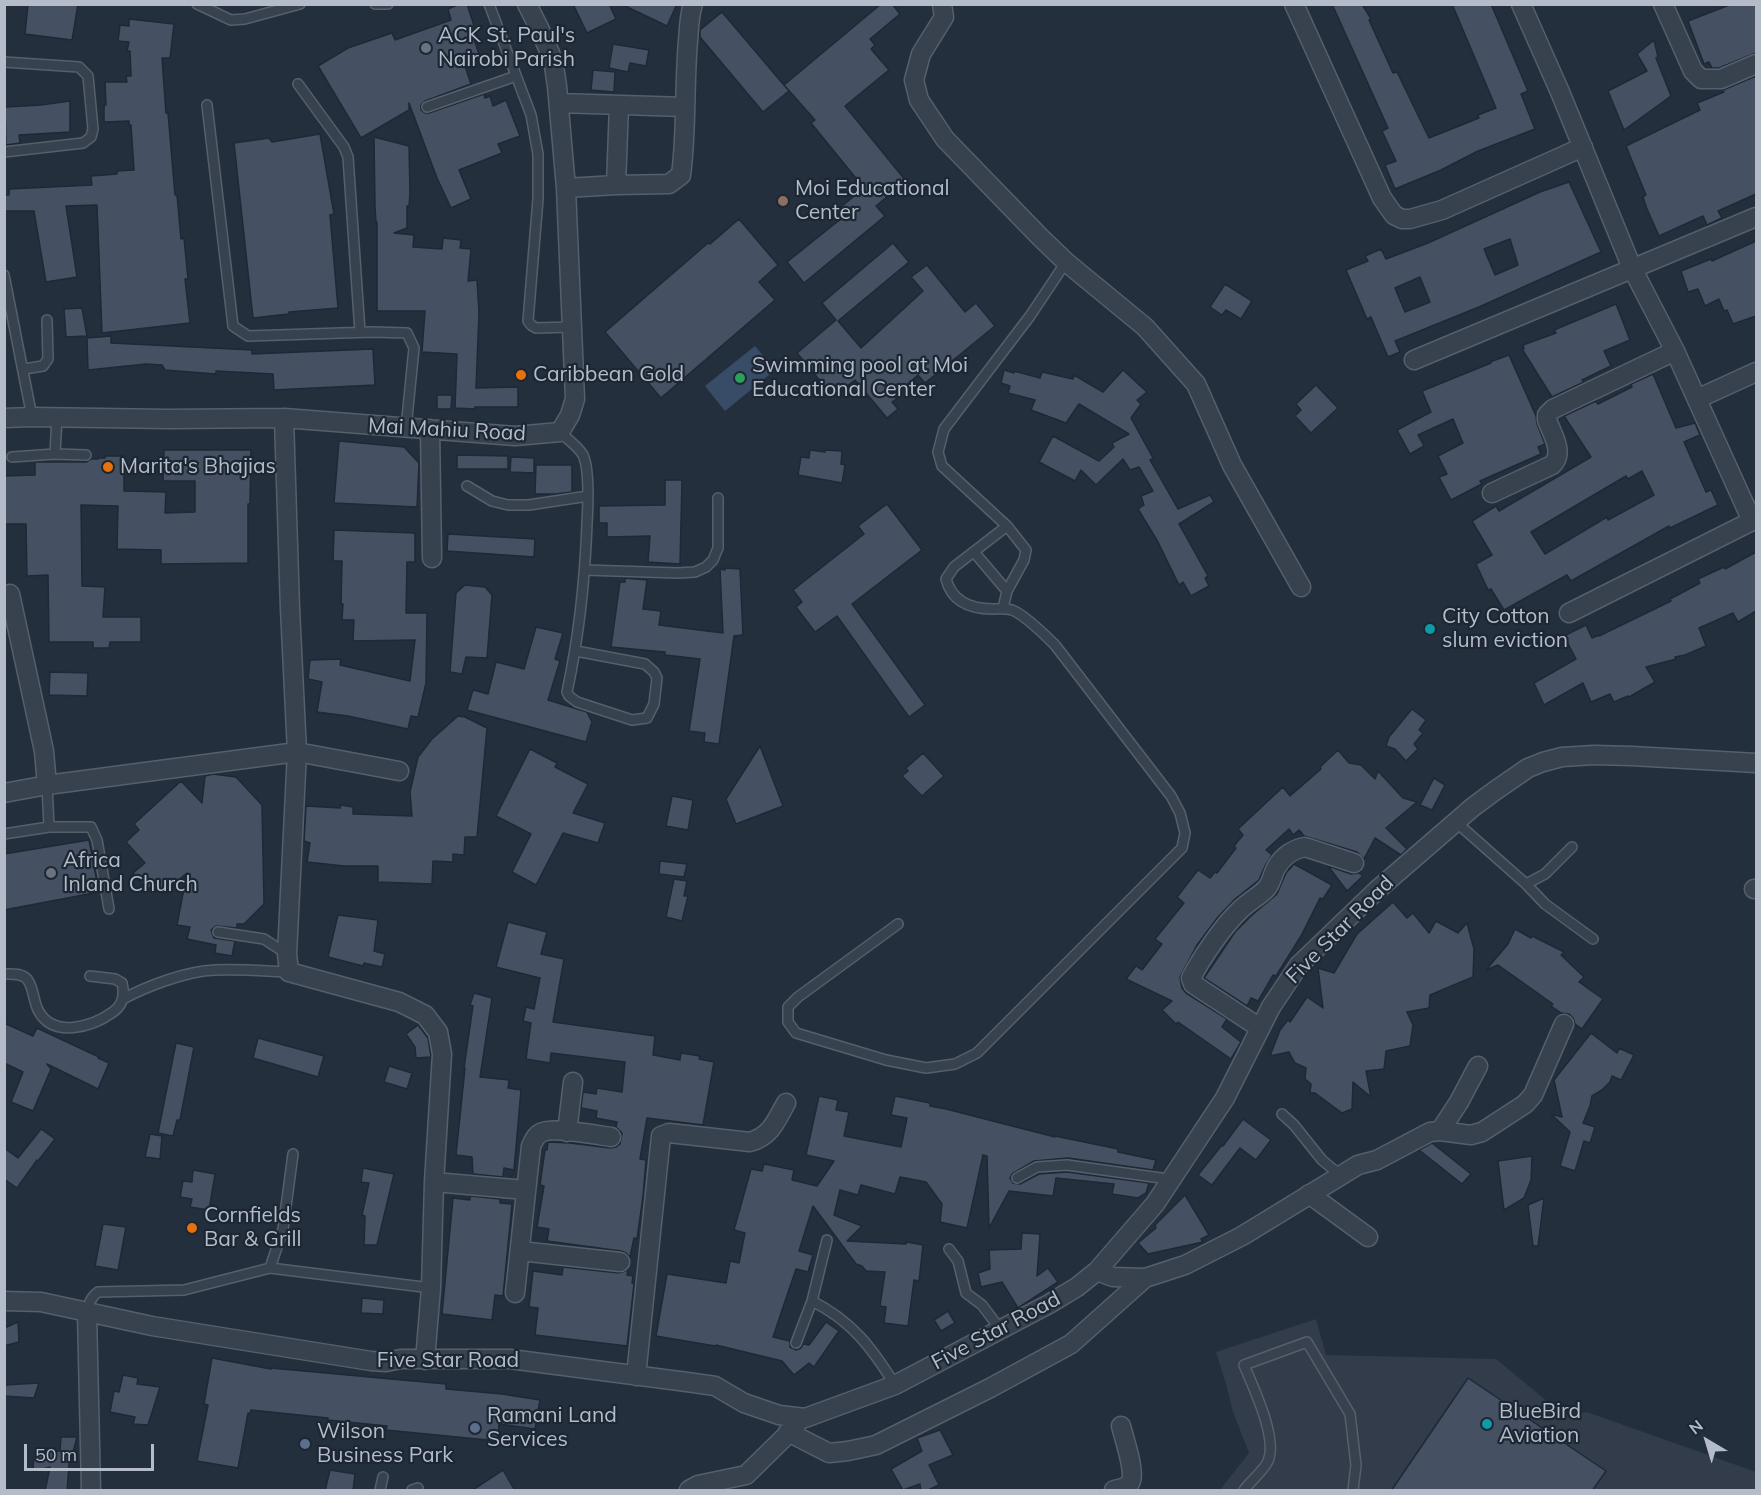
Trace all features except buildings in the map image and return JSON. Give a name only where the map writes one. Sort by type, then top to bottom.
[{"type":"street","points":[[527,4],[554,66],[566,188],[575,399],[570,416],[560,432]]},
{"type":"street","points":[[566,188],[616,184],[669,184],[681,175],[685,145],[690,12],[693,4]]},
{"type":"street","points":[[942,4],[944,17],[921,54],[914,80],[919,100],[945,139],[1066,262],[1144,327],[1196,384],[1232,465],[1301,587]]},
{"type":"street","points":[[1294,4],[1382,198],[1394,215],[1402,219],[1442,210],[1583,147]]},
{"type":"street","points":[[1521,4],[1632,268],[1675,351],[1754,520],[1569,613]]},
{"type":"street","points":[[1663,4],[1693,71],[1701,79],[1721,79],[1756,64]]},
{"type":"street","points":[[559,103],[686,107]]},
{"type":"street","points":[[616,184],[619,105]]},
{"type":"street","points":[[1414,360],[1756,217]]},
{"type":"street","points":[[1492,493],[1557,461],[1558,452],[1547,420],[1549,412],[1675,351]]},
{"type":"street","points":[[1697,399],[1756,372]]},
{"type":"street","name":"Mai Mahiu Road","points":[[4,418],[284,418],[515,436],[560,432]]},
{"type":"street","points":[[284,418],[297,752],[288,963],[399,1002],[425,1015],[438,1032],[442,1054],[434,1182],[431,1288],[425,1360]]},
{"type":"street","points":[[430,429],[432,558]]},
{"type":"street","points":[[10,594],[44,752],[47,785]]},
{"type":"street","points":[[4,793],[47,785],[297,752],[399,771]]},
{"type":"street","name":"Five Star Road","points":[[6,1304],[41,1302],[152,1326],[371,1361],[510,1359],[715,1386],[744,1403],[779,1415],[805,1418],[895,1384],[1049,1304],[1098,1271],[1155,1204],[1171,1181],[1225,1098],[1278,995],[1299,965],[1377,890],[1456,822],[1481,801],[1528,768],[1562,757],[1632,756],[1756,763]]},
{"type":"street","points":[[1260,1028],[1193,984],[1191,978],[1193,974],[1233,916],[1271,882],[1276,867],[1285,856],[1305,847],[1354,863]]},
{"type":"street","points":[[1098,1271],[1113,1277],[1145,1278],[1185,1265],[1242,1236],[1358,1165],[1377,1160],[1421,1136],[1440,1131],[1476,1134],[1482,1132],[1525,1104],[1539,1083],[1564,1024]]},
{"type":"street","points":[[1440,1131],[1478,1066]]},
{"type":"street","points":[[567,1132],[573,1082]]},
{"type":"street","points":[[636,1376],[661,1136],[669,1133],[750,1142],[761,1139],[771,1129],[786,1102]]},
{"type":"street","points":[[515,1293],[531,1146],[535,1138],[542,1132],[552,1130],[611,1137]]},
{"type":"street","points":[[434,1182],[526,1190]]},
{"type":"street","points":[[1309,1194],[1368,1237]]},
{"type":"street","points":[[520,1251],[620,1262]]},
{"type":"street","points":[[788,1432],[829,1453],[876,1445],[990,1388],[1071,1344],[1145,1278]]},
{"type":"street","points":[[87,1313],[91,1491]]},
{"type":"street","points":[[688,1491],[698,1485],[748,1483],[788,1432],[805,1418]]},
{"type":"street","points":[[1114,1491],[1127,1486],[1132,1479],[1121,1426]]},
{"type":"lane","points":[[197,4],[231,20],[244,20],[300,4]]},
{"type":"lane","points":[[375,4],[388,4]]},
{"type":"lane","points":[[489,4],[531,114],[538,154],[538,200],[528,321],[536,328],[571,327]]},
{"type":"lane","points":[[4,62],[79,67],[88,76],[93,129],[91,137],[83,143],[4,152]]},
{"type":"lane","points":[[427,107],[516,76]]},
{"type":"lane","points":[[298,84],[344,147],[348,157],[360,332]]},
{"type":"lane","points":[[207,105],[233,326],[248,336],[360,332],[407,333],[414,348],[406,428]]},
{"type":"lane","points":[[1003,608],[1007,591],[1024,560],[1026,550],[1007,526],[942,466],[938,452],[944,429],[1030,316],[1066,262]]},
{"type":"lane","points":[[4,275],[32,417]]},
{"type":"lane","points":[[24,369],[43,366],[48,359],[47,320]]},
{"type":"lane","points":[[55,454],[57,417]]},
{"type":"lane","points":[[560,432],[582,454],[588,496],[585,570],[576,651],[567,692],[573,700],[632,720],[647,718],[654,704],[657,678],[650,668],[645,664],[576,651]]},
{"type":"lane","points":[[12,457],[55,454],[86,455]]},
{"type":"lane","points":[[467,486],[492,501],[508,505],[529,505],[588,496]]},
{"type":"lane","points":[[585,570],[678,573],[695,572],[706,567],[713,560],[718,548],[718,498]]},
{"type":"lane","points":[[898,924],[798,997],[788,1007],[788,1022],[796,1033],[886,1060],[926,1068],[955,1064],[977,1053],[1182,848],[1185,833],[1180,813],[1171,796],[1046,635],[1012,610],[976,608],[961,601],[950,591],[946,579],[954,567],[1007,526]]},
{"type":"lane","points":[[974,552],[1007,591]]},
{"type":"lane","points":[[47,785],[49,827]]},
{"type":"lane","points":[[1456,822],[1526,884],[1545,904],[1593,939]]},
{"type":"lane","points":[[4,834],[49,827],[90,827],[97,840],[109,909]]},
{"type":"lane","points":[[1526,884],[1545,874],[1572,847]]},
{"type":"lane","points":[[218,932],[264,939],[288,963]]},
{"type":"lane","points":[[4,974],[24,977],[28,981],[38,1011],[46,1021],[64,1028],[82,1027],[100,1020],[116,1010],[123,999],[141,989],[188,974],[288,963]]},
{"type":"lane","points":[[90,976],[115,978],[123,987],[123,999]]},
{"type":"lane","points":[[1282,1114],[1294,1125],[1322,1160],[1340,1175]]},
{"type":"lane","points":[[270,1268],[283,1228],[293,1154]]},
{"type":"lane","points":[[1017,1178],[1037,1167],[1067,1165],[1171,1181]]},
{"type":"lane","points":[[796,1343],[812,1301],[827,1240]]},
{"type":"lane","points":[[949,1249],[958,1261],[966,1293],[982,1305],[1000,1329]]},
{"type":"lane","points":[[87,1313],[93,1296],[98,1292],[184,1290],[270,1268],[431,1288]]},
{"type":"lane","points":[[812,1301],[838,1316],[855,1330],[870,1346],[895,1384]]},
{"type":"lane","points":[[1244,1491],[1268,1461],[1270,1448],[1269,1432],[1244,1365],[1307,1342],[1350,1414],[1356,1466],[1353,1491]]},
{"type":"lane","points":[[380,1491],[383,1477]]},
{"type":"shaded area","points":[[1316,1319],[1326,1355],[1496,1359],[1564,1415],[1587,1412],[1756,1472],[1756,1490],[1220,1490],[1249,1453],[1233,1412],[1216,1352]]},
{"type":"water","name":"Swimming pool at Moi Educational Center","points":[[755,346],[775,370],[725,411],[705,386]]},
{"type":"place","name":"ACK St. Paul's Nairobi Parish","points":[[426,48]]},
{"type":"place","name":"Moi Educational Center","points":[[783,201]]},
{"type":"place","name":"Caribbean Gold","points":[[521,375]]},
{"type":"place","name":"Swimming pool at Moi Educational Center","points":[[740,378]]},
{"type":"place","name":"Marita's Bhajias","points":[[108,467]]},
{"type":"place","name":"City Cotton slum eviction","points":[[1430,629]]},
{"type":"place","name":"Africa Inland Church","points":[[51,873]]},
{"type":"place","name":"Cornfields Bar & Grill","points":[[192,1228]]},
{"type":"place","name":"BlueBird Aviation","points":[[1487,1424]]},
{"type":"place","name":"Ramani Land Services","points":[[475,1428]]},
{"type":"place","name":"Wilson Business Park","points":[[305,1444]]}]
